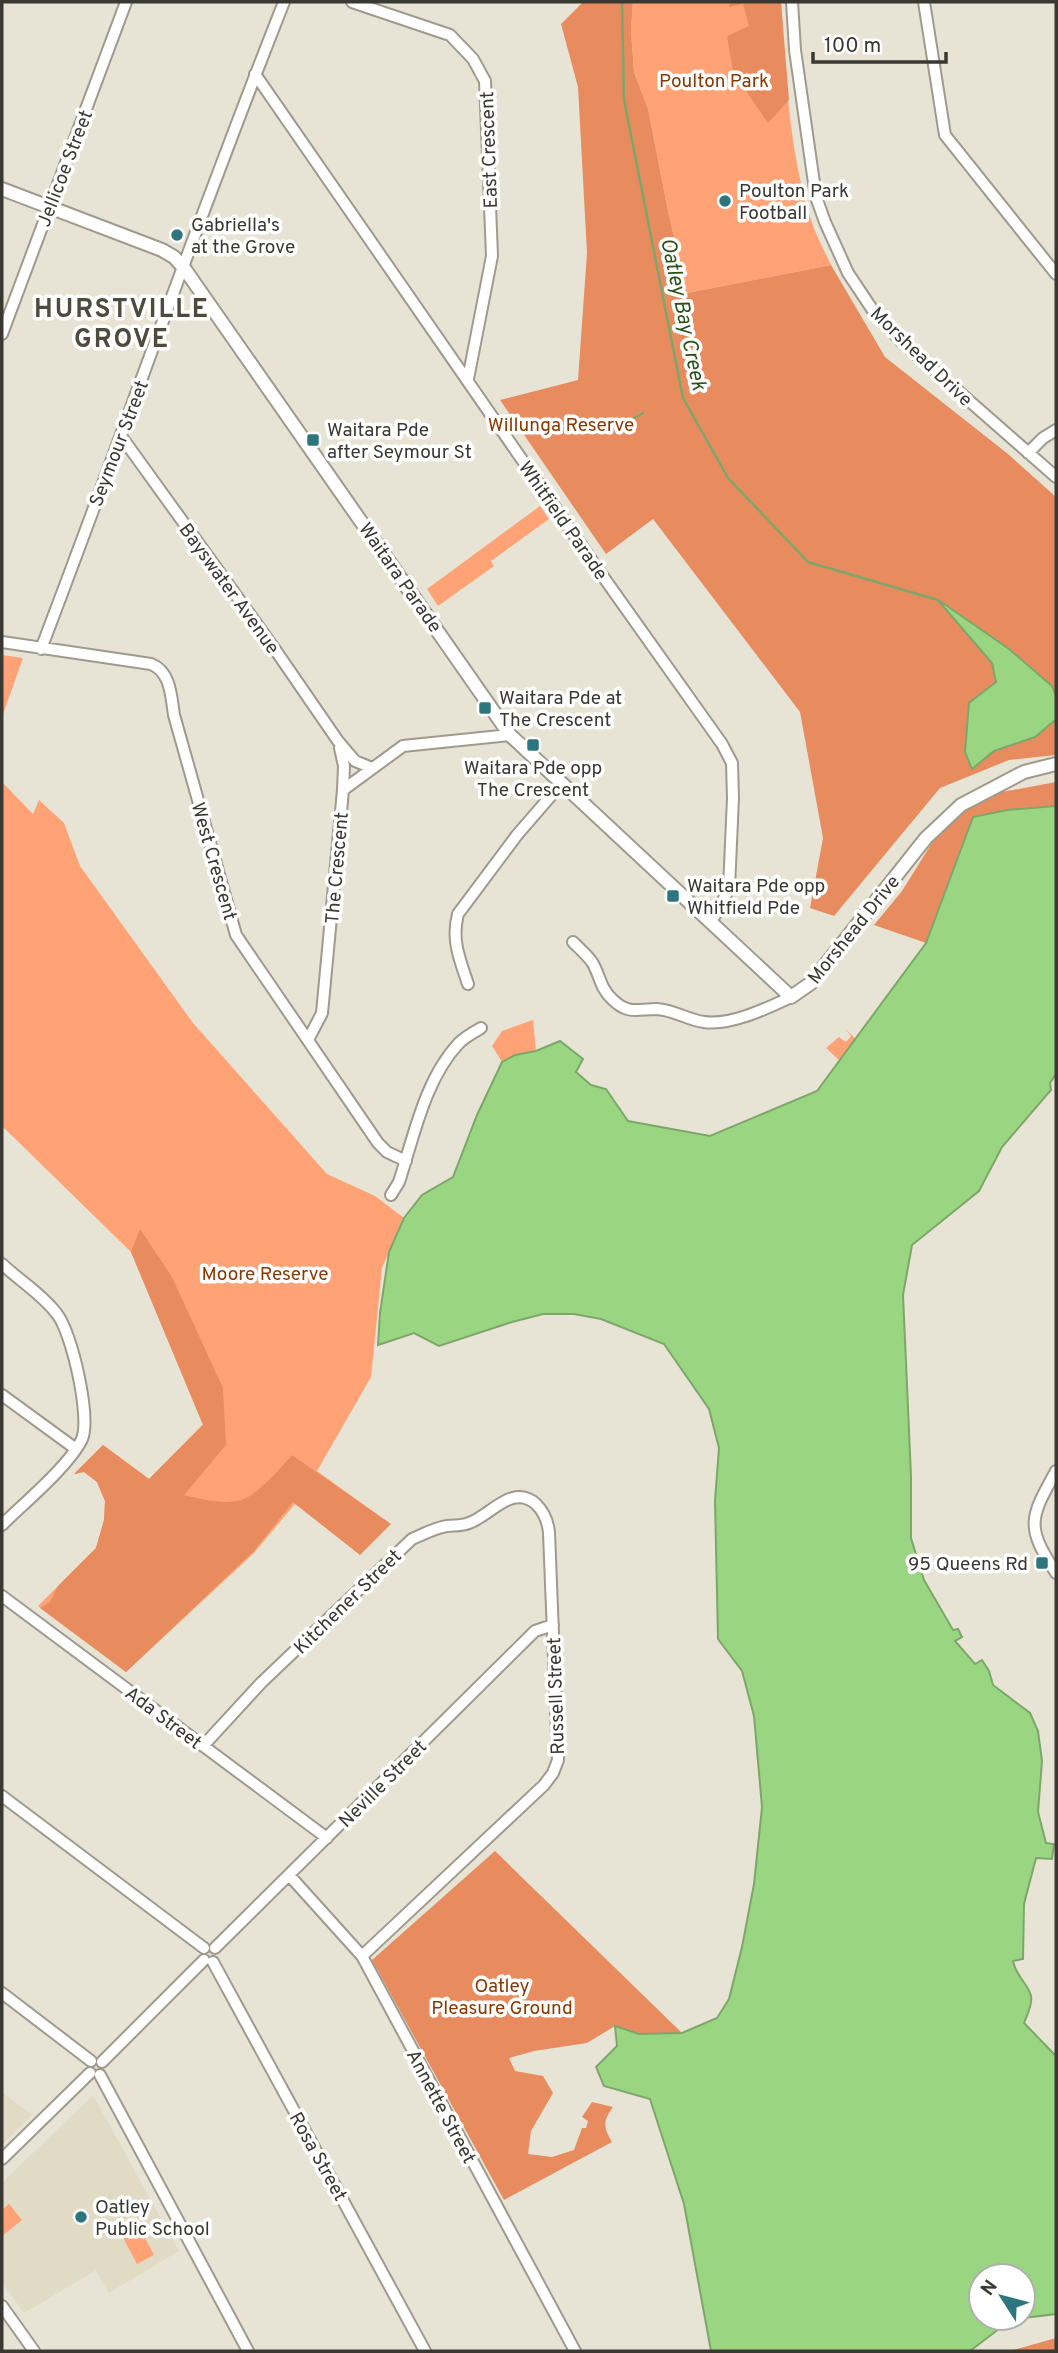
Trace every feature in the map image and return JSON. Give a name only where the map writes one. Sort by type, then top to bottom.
[{"type":"street","name":"Jellicoe Street","points":[[2,334],[126,2]]},
{"type":"street","name":"Seymour Street","points":[[41,649],[284,2]]},
{"type":"street","name":"East Crescent","points":[[352,2],[450,35],[473,59],[485,80],[492,256],[468,379]]},
{"type":"street","name":"Morshead Drive","points":[[792,2],[798,78],[816,197],[848,273],[867,303],[895,334],[1056,477]]},
{"type":"street","points":[[924,2],[945,135],[1056,274]]},
{"type":"street","name":"Whitfield Parade","points":[[255,74],[722,744],[732,763],[729,888],[711,921]]},
{"type":"street","name":"Waitara Parade","points":[[2,189],[174,257],[510,735],[791,997]]},
{"type":"street","points":[[1028,453],[1056,430]]},
{"type":"street","name":"Bayswater Avenue","points":[[121,436],[338,741],[355,761],[372,768]]},
{"type":"street","name":"West Crescent","points":[[2,642],[151,664],[163,672],[236,935],[377,1143],[387,1152],[406,1161]]},
{"type":"street","name":"The Crescent","points":[[308,1040],[322,1013],[343,790],[398,748],[510,735]]},
{"type":"street","name":"Bayswater Avenue","points":[[338,741],[344,766],[343,790]]},
{"type":"street","name":"Morshead Drive","points":[[573,942],[592,962],[602,989],[613,1001],[631,1011],[657,1009],[702,1022],[716,1022],[728,1021],[766,1008],[800,993],[816,977],[926,838],[961,805],[1024,772],[1056,764]]},
{"type":"street","points":[[468,984],[455,946],[454,929],[458,914],[517,835],[562,783]]},
{"type":"street","points":[[391,1195],[399,1182],[430,1091],[443,1066],[461,1041],[481,1028]]},
{"type":"street","points":[[2,1264],[47,1303],[60,1318],[66,1330],[81,1393],[84,1427],[83,1436],[76,1449],[2,1525]]},
{"type":"street","points":[[2,1395],[76,1449]]},
{"type":"street","points":[[1056,1471],[1038,1504],[1034,1523],[1036,1538],[1056,1573]]},
{"type":"street","name":"Russell Street","points":[[362,1956],[544,1785],[558,1760],[548,1525],[537,1505],[517,1497]]},
{"type":"street","name":"Kitchener Street","points":[[203,1746],[245,1699],[403,1546],[433,1529],[470,1523],[503,1502],[517,1497]]},
{"type":"street","name":"Ada Street","points":[[2,1597],[327,1838]]},
{"type":"street","name":"Neville Street","points":[[210,1948],[327,1838],[535,1631],[553,1625]]},
{"type":"street","points":[[2,1796],[210,1948],[201,1954],[208,1961],[2,2160]]},
{"type":"street","name":"Annette Street","points":[[289,1875],[362,1956],[575,2351]]},
{"type":"street","name":"Rosa Street","points":[[208,1961],[425,2351]]},
{"type":"street","points":[[2,1993],[96,2068],[248,2351]]},
{"type":"street","points":[[2,2306],[34,2351]]},
{"type":"shaded area","points":[[937,599],[1009,649],[1052,686],[1056,696],[1056,722],[1035,737],[994,751],[972,769],[965,752],[969,703],[996,682],[992,663]]},
{"type":"shaded area","points":[[1056,806],[1056,1074],[1050,1083],[1051,1090],[1002,1147],[979,1191],[912,1245],[903,1295],[911,1538],[924,1580],[953,1630],[958,1629],[962,1637],[955,1641],[975,1664],[982,1660],[993,1685],[1030,1713],[1038,1731],[1042,1761],[1038,1812],[1046,1843],[1054,1844],[1052,1859],[1036,1858],[1024,1904],[1023,1959],[1013,1961],[1031,1996],[1024,2023],[1056,2056],[1056,2314],[1037,2316],[1037,2262],[967,2262],[967,2332],[995,2332],[970,2351],[711,2351],[684,2204],[650,2099],[604,2086],[596,2067],[617,2046],[615,2026],[639,2034],[682,2033],[717,2018],[729,1999],[754,1884],[762,1807],[754,1716],[742,1671],[718,1639],[715,1500],[719,1448],[709,1409],[664,1344],[601,1319],[574,1314],[543,1314],[439,1346],[414,1333],[378,1345],[389,1252],[404,1218],[422,1195],[453,1177],[477,1115],[502,1062],[515,1055],[536,1051],[560,1041],[583,1059],[576,1072],[591,1085],[606,1089],[628,1121],[710,1136],[817,1091],[926,943],[973,817],[1007,810]]},
{"type":"shaded area","points":[[2,2092],[32,2115],[2,2145]]},
{"type":"shaded area","name":"Oatley Public School","points":[[93,2095],[179,2251],[109,2293],[96,2270],[24,2313],[2,2282],[2,2183]]},
{"type":"green space","name":"Willunga Reserve","points":[[583,2],[633,2],[631,30],[634,72],[648,109],[687,293],[831,265],[885,357],[1008,454],[1056,497],[1056,755],[1009,760],[940,788],[834,916],[810,908],[823,838],[800,712],[653,519],[606,554],[500,400],[578,380],[587,253],[578,87],[561,24]]},
{"type":"green space","name":"Poulton Park","points":[[633,2],[781,2],[794,148],[815,231],[831,265],[687,293],[648,109],[634,72],[631,30]]},
{"type":"green space","points":[[729,2],[781,2],[789,100],[768,123],[733,72],[727,36],[749,26],[743,4],[729,7]]},
{"type":"green space","points":[[540,506],[549,519],[491,561],[494,566],[438,606],[427,589]]},
{"type":"green space","points":[[2,655],[23,658],[2,717]]},
{"type":"green space","name":"Moore Reserve","points":[[2,782],[33,814],[39,800],[64,823],[80,866],[193,1023],[327,1174],[375,1196],[404,1218],[382,1268],[371,1377],[317,1471],[389,1523],[358,1553],[295,1504],[254,1553],[126,1672],[38,1606],[96,1548],[104,1520],[105,1501],[97,1482],[84,1472],[74,1474],[103,1445],[149,1479],[203,1424],[131,1252],[2,1126]]},
{"type":"green space","points":[[1056,782],[1056,806],[1007,810],[973,818],[926,943],[874,925],[902,891],[935,838],[965,806],[991,794]]},
{"type":"green space","points":[[533,1020],[536,1051],[515,1055],[502,1062],[492,1046],[502,1031]]},
{"type":"green space","points":[[845,1029],[856,1039],[840,1061],[826,1048],[839,1037],[846,1042],[851,1036]]},
{"type":"green space","points":[[140,1229],[172,1277],[223,1388],[226,1445],[184,1495],[220,1502],[241,1500],[261,1487],[292,1455],[391,1524],[360,1555],[293,1502],[254,1551],[126,1672],[40,1608],[50,1602],[58,1586],[96,1548],[104,1520],[105,1501],[97,1482],[84,1472],[74,1474],[103,1445],[149,1479],[203,1425],[131,1252]]},
{"type":"green space","name":"Oatley Pleasure Ground","points":[[495,1851],[682,2033],[639,2034],[615,2026],[587,2043],[534,2051],[509,2058],[515,2071],[543,2076],[553,2093],[531,2131],[528,2154],[552,2157],[574,2150],[582,2128],[586,2128],[588,2121],[582,2117],[592,2102],[613,2107],[605,2124],[612,2142],[504,2200],[372,1960]]},
{"type":"green space","points":[[9,2204],[22,2220],[2,2236],[2,2210]]},
{"type":"green space","points":[[135,2219],[154,2255],[137,2264],[118,2228]]},
{"type":"green space","points":[[1056,2338],[1056,2351],[1010,2351]]},
{"type":"waterway","name":"Oatley Bay Creek","points":[[622,2],[624,100],[683,398],[728,478],[808,562],[938,600]]},
{"type":"waterway","points":[[631,420],[643,413]]},
{"type":"place","name":"Poulton Park Football","points":[[725,201]]},
{"type":"place","name":"Gabriella's at the Grove","points":[[177,235]]},
{"type":"place","name":"Waitara Pde after Seymour St","points":[[313,440]]},
{"type":"place","name":"Waitara Pde at The Crescent","points":[[485,708]]},
{"type":"place","name":"Waitara Pde opp The Crescent","points":[[533,745]]},
{"type":"place","name":"Waitara Pde opp Whitfield Pde","points":[[673,896]]},
{"type":"place","name":"95 Queens Rd","points":[[1042,1563]]},
{"type":"place","name":"Oatley Public School","points":[[81,2217]]},
{"type":"district","name":"HURSTVILLE GROVE","points":[[122,323]]}]
